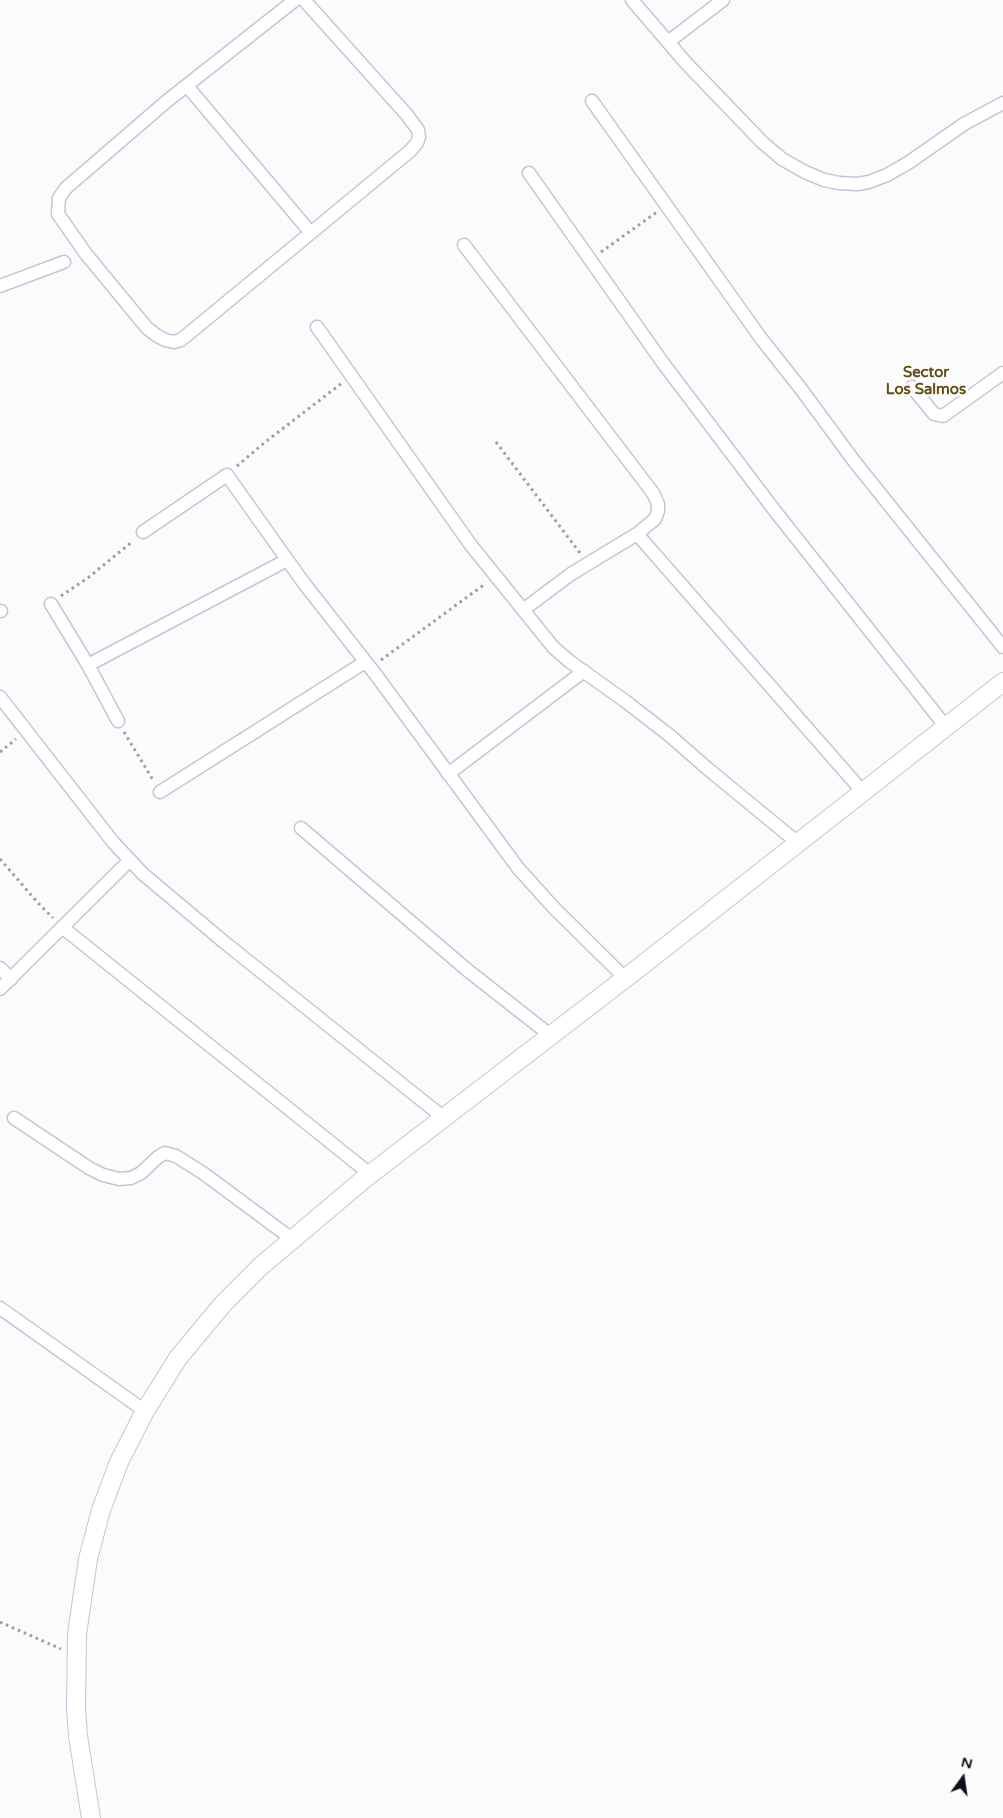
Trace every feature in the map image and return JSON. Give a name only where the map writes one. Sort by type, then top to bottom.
[{"type":"street","points":[[295,0],[187,86],[66,188],[59,198],[58,214],[86,254],[147,328],[165,340],[174,342],[181,340],[410,151],[417,143],[419,137],[418,130],[407,114],[304,0]]},
{"type":"street","points":[[632,0],[668,42],[762,142],[782,159],[805,172],[839,184],[869,182],[886,175],[908,163],[964,124],[1003,103]]},
{"type":"street","points":[[668,42],[723,0]]},
{"type":"street","points":[[187,86],[311,233]]},
{"type":"street","points":[[592,101],[760,337],[854,461],[1003,647]]},
{"type":"street","points":[[529,173],[663,363],[775,511],[946,727]]},
{"type":"street","points":[[464,245],[653,493],[658,504],[658,512],[655,518],[637,534],[571,574],[523,610]]},
{"type":"street","points":[[0,286],[64,262]]},
{"type":"street","points":[[317,327],[470,544],[553,647],[669,735],[798,843]]},
{"type":"street","points":[[912,387],[934,414],[942,416],[1003,373]]},
{"type":"street","points":[[143,532],[227,475],[287,560],[368,665],[518,868],[554,908],[626,978]]},
{"type":"street","points":[[637,534],[863,792]]},
{"type":"street","points":[[88,665],[287,560]]},
{"type":"street","points":[[51,604],[88,665],[118,721]]},
{"type":"street","points":[[160,792],[368,665]]},
{"type":"street","points":[[448,774],[584,672]]},
{"type":"street","points":[[91,1818],[78,1736],[76,1656],[80,1609],[94,1534],[119,1462],[145,1411],[178,1358],[209,1320],[244,1282],[370,1174],[626,978],[1003,682]]},
{"type":"street","points":[[0,697],[113,842],[143,874],[444,1118]]},
{"type":"street","points":[[301,828],[466,969],[550,1035]]},
{"type":"street","points":[[0,989],[130,860]]},
{"type":"street","points":[[62,927],[370,1174]]},
{"type":"street","points":[[0,968],[11,979]]},
{"type":"street","points":[[14,1118],[88,1168],[119,1179],[131,1178],[141,1173],[165,1153],[176,1156],[203,1172],[292,1239]]},
{"type":"street","points":[[0,1308],[145,1411]]},
{"type":"path","points":[[590,260],[666,206]]},
{"type":"path","points":[[227,475],[264,443],[352,376]]},
{"type":"path","points":[[496,442],[589,563]]},
{"type":"path","points":[[51,604],[90,577],[143,532]]},
{"type":"path","points":[[368,665],[496,576]]},
{"type":"path","points":[[118,721],[160,792]]},
{"type":"path","points":[[0,752],[26,731]]},
{"type":"path","points":[[0,860],[62,927]]},
{"type":"path","points":[[0,1622],[76,1656]]},
{"type":"district","name":"Sector Los Salmos","points":[[926,382]]}]
